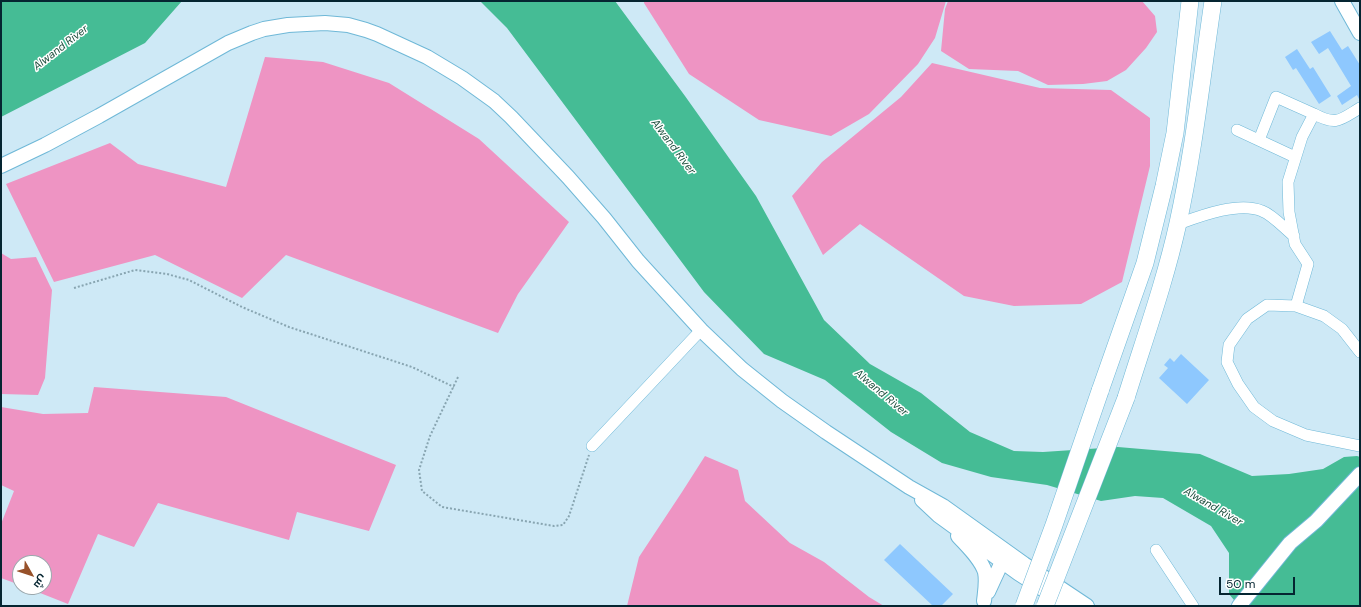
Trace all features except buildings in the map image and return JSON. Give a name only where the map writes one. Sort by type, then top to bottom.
[{"type":"main road","points":[[1024,606],[1054,525],[1145,262],[1164,186],[1175,133],[1190,1]]},
{"type":"main road","points":[[1046,606],[1126,398],[1178,224],[1194,139],[1213,1]]},
{"type":"street","points":[[1342,1],[1360,33]]},
{"type":"street","points":[[1,166],[100,116],[243,36],[264,29],[301,24],[336,24],[358,27],[377,34],[427,57],[462,78],[494,102],[516,122],[568,177],[638,261],[701,330],[742,369],[782,401],[909,487],[943,506],[1004,556],[1069,606]]},
{"type":"street","points":[[1259,140],[1276,97],[1325,120],[1335,121],[1342,119],[1360,108]]},
{"type":"street","points":[[1296,306],[1308,264],[1295,244],[1289,212],[1288,182],[1302,137],[1314,114]]},
{"type":"street","points":[[1237,130],[1295,157]]},
{"type":"street","points":[[1178,224],[1202,215],[1233,208],[1250,208],[1263,211],[1294,236]]},
{"type":"street","points":[[1360,352],[1342,329],[1324,316],[1296,306],[1267,305],[1248,319],[1228,345],[1227,362],[1238,384],[1254,407],[1273,421],[1306,435],[1360,446]]},
{"type":"street","points":[[592,446],[701,330]]},
{"type":"street","points":[[1239,606],[1290,543],[1316,521],[1360,474]]},
{"type":"street","points":[[909,487],[938,514],[966,545],[982,566],[985,572],[986,581],[984,604]]},
{"type":"street","points":[[938,514],[1087,606]]},
{"type":"street","points":[[1156,550],[1194,606]]},
{"type":"street","points":[[984,604],[1004,556]]},
{"type":"path","points":[[74,288],[135,270],[167,274],[189,280],[242,307],[289,327],[412,367],[454,387]]},
{"type":"path","points":[[458,377],[430,436],[419,470],[422,491],[442,507],[554,526],[563,525],[570,516],[592,446]]},
{"type":"shaded area","points":[[644,1],[946,1],[935,38],[918,64],[869,114],[831,136],[759,120],[689,74]]},
{"type":"shaded area","points":[[948,1],[1142,1],[1155,16],[1157,32],[1146,48],[1126,70],[1107,81],[1083,84],[1048,85],[1018,71],[969,69],[941,51],[945,9]]},
{"type":"shaded area","points":[[265,57],[323,62],[389,83],[479,139],[569,222],[518,294],[498,333],[286,255],[242,298],[155,255],[54,282],[6,184],[110,143],[138,164],[226,187]]},
{"type":"shaded area","points":[[932,63],[1040,88],[1111,90],[1150,118],[1150,166],[1122,282],[1081,304],[1014,306],[964,296],[860,224],[823,255],[792,196],[822,162],[901,97]]},
{"type":"shaded area","points":[[1,253],[11,259],[36,257],[52,290],[45,378],[38,395],[1,394]]},
{"type":"shaded area","points":[[94,387],[226,397],[396,465],[369,531],[297,512],[289,540],[158,503],[134,547],[98,534],[68,604],[45,595],[52,595],[52,555],[12,555],[12,582],[1,578],[1,524],[14,491],[1,485],[1,407],[43,414],[88,413]]},
{"type":"shaded area","points":[[705,456],[738,470],[745,501],[790,543],[824,562],[869,597],[884,606],[627,606],[639,557]]},
{"type":"water","name":"Alwand River","points":[[1,1],[182,1],[145,43],[1,117]]},
{"type":"water","name":"Alwand River","points":[[480,1],[615,1],[756,196],[824,320],[870,364],[921,393],[970,432],[1014,451],[1043,452],[1118,447],[1200,454],[1252,476],[1289,474],[1323,469],[1344,457],[1360,457],[1360,606],[1239,606],[1229,594],[1229,553],[1211,526],[1163,498],[1135,496],[1101,501],[1047,485],[991,477],[942,463],[891,432],[825,380],[764,354],[704,292],[507,28]]}]
